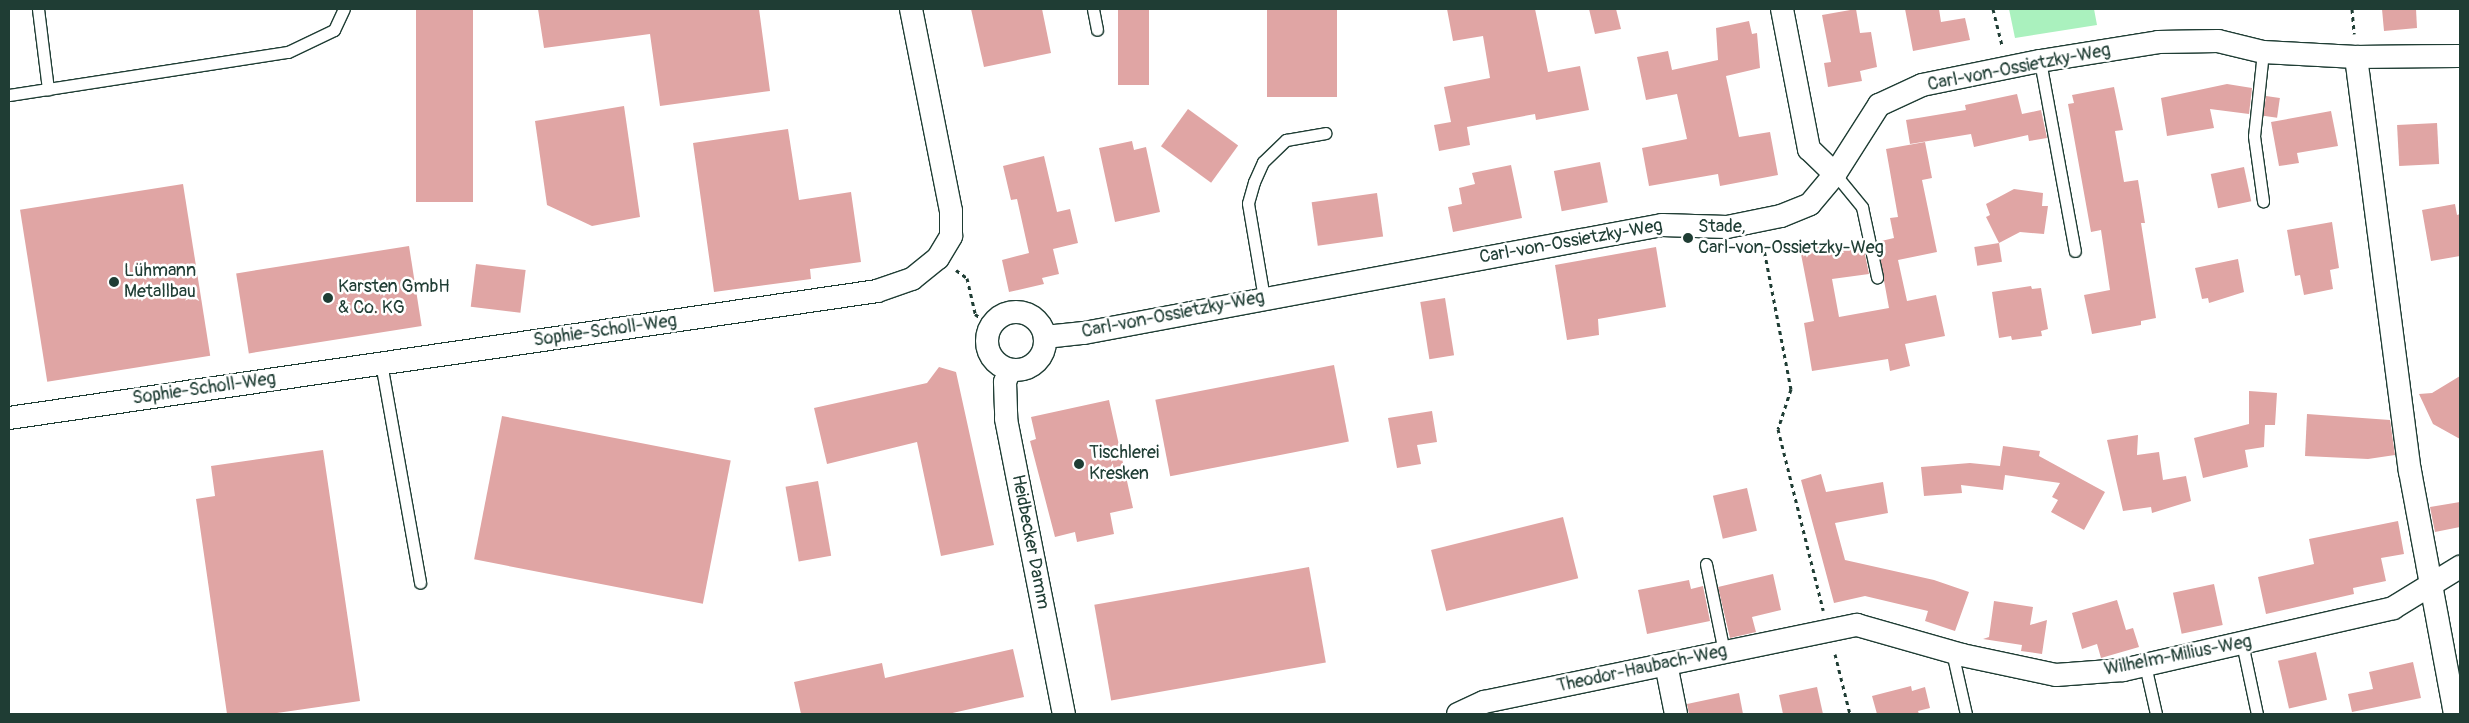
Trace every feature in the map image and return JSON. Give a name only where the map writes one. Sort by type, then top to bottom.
[{"type":"street","name":"Sophie-Scholl-Weg","points":[[9,418],[876,291],[912,279],[938,258],[951,236],[952,211],[911,9]]},
{"type":"street","points":[[1782,9],[1809,149],[1835,174]]},
{"type":"street","name":"Carl-von-Ossietzky-Weg","points":[[1045,337],[1084,333],[1662,225],[1727,227],[1758,221],[1810,204],[1835,174],[1879,105],[1922,85],[2040,61],[2158,42],[2218,41],[2263,52],[2356,57],[2460,56]]},
{"type":"street","points":[[2356,57],[2410,471],[2430,587],[2456,714]]},
{"type":"street","points":[[1017,311],[1036,319],[1045,337],[1045,346],[1036,362],[1019,370],[1010,370],[993,361],[988,352],[987,333],[991,324],[998,317],[1017,311]]},
{"type":"street","name":"Heidbecker Damm","points":[[1010,370],[1005,382],[1006,419],[1064,714]]},
{"type":"street","name":"Wilhelm-Milius-Weg","points":[[1828,630],[1857,625],[1952,652],[2056,675],[2145,665],[2393,608],[2460,567]]},
{"type":"street","name":"Theodor-Haubach-Weg","points":[[1458,714],[1484,702],[1828,630]]},
{"type":"street","points":[[1666,664],[1676,714]]},
{"type":"lane","points":[[38,9],[48,89]]},
{"type":"lane","points":[[9,95],[288,52],[334,30],[344,9]]},
{"type":"lane","points":[[1093,9],[1097,30]]},
{"type":"lane","points":[[2263,52],[2254,136],[2263,201]]},
{"type":"lane","points":[[2040,61],[2075,251]]},
{"type":"lane","points":[[1264,298],[1248,203],[1254,182],[1263,162],[1286,140],[1326,133]]},
{"type":"lane","points":[[1835,174],[1862,207],[1877,278]]},
{"type":"lane","points":[[381,363],[420,583]]},
{"type":"lane","points":[[1706,564],[1724,652]]},
{"type":"lane","points":[[2242,643],[2258,714]]},
{"type":"lane","points":[[1952,652],[1966,714]]},
{"type":"lane","points":[[2145,665],[2156,714]]},
{"type":"path","points":[[1993,9],[2007,69]]},
{"type":"path","points":[[1758,221],[1790,389],[1778,429],[1850,714]]},
{"type":"path","points":[[938,258],[967,278],[974,314],[991,324]]},
{"type":"green space","points":[[2009,9],[2094,9],[2097,25],[2015,38]]},
{"type":"building","points":[[416,9],[473,9],[473,202],[416,202]]},
{"type":"building","points":[[538,9],[759,9],[770,91],[660,106],[650,34],[544,48]]},
{"type":"building","points":[[971,9],[1042,9],[1051,53],[984,67]]},
{"type":"building","points":[[1118,9],[1149,9],[1149,85],[1118,85]]},
{"type":"building","points":[[1267,9],[1337,9],[1337,97],[1267,97]]},
{"type":"building","points":[[1447,9],[1535,9],[1548,72],[1580,66],[1589,110],[1536,120],[1535,114],[1467,127],[1470,145],[1439,151],[1434,125],[1451,122],[1444,87],[1490,78],[1483,36],[1453,41]]},
{"type":"building","points":[[1589,9],[1616,9],[1621,29],[1595,34]]},
{"type":"building","points":[[1856,9],[1860,33],[1871,32],[1877,67],[1860,71],[1862,81],[1828,87],[1824,63],[1831,62],[1822,15]]},
{"type":"building","points":[[1905,9],[1939,9],[1941,22],[1965,18],[1970,40],[1913,51]]},
{"type":"building","points":[[2382,9],[2416,9],[2417,28],[2384,31]]},
{"type":"building","points":[[1749,21],[1752,34],[1757,33],[1760,68],[1726,76],[1739,137],[1770,132],[1778,175],[1720,186],[1718,174],[1649,186],[1642,148],[1687,139],[1677,94],[1646,100],[1637,57],[1668,51],[1672,70],[1718,60],[1716,28]]},
{"type":"building","points":[[2227,84],[2252,88],[2249,114],[2210,109],[2214,128],[2167,136],[2161,98]]},
{"type":"building","points":[[2114,87],[2123,130],[2115,131],[2124,182],[2138,180],[2145,223],[2141,223],[2156,318],[2141,321],[2141,325],[2092,334],[2084,295],[2110,290],[2101,230],[2091,232],[2068,104],[2074,103],[2072,95]]},
{"type":"building","points":[[2017,94],[2022,114],[2041,110],[2047,138],[2029,141],[2028,135],[1974,147],[1971,134],[1910,144],[1906,120],[1966,110],[1965,105]]},
{"type":"building","points":[[2266,96],[2280,98],[2277,118],[2263,116]]},
{"type":"building","points":[[624,106],[640,217],[592,226],[547,205],[535,121]]},
{"type":"building","points":[[1188,109],[1238,145],[1211,183],[1161,146]]},
{"type":"building","points":[[2331,111],[2338,146],[2297,153],[2299,163],[2279,166],[2271,122]]},
{"type":"building","points":[[2437,123],[2439,164],[2399,166],[2397,125]]},
{"type":"building","points":[[788,129],[799,200],[851,192],[861,262],[810,269],[811,279],[714,292],[693,143]]},
{"type":"building","points":[[1132,141],[1134,150],[1146,147],[1160,212],[1115,222],[1099,148]]},
{"type":"building","points":[[1925,142],[1932,178],[1922,180],[1937,252],[1898,260],[1907,301],[1936,295],[1945,336],[1905,344],[1910,366],[1890,371],[1888,359],[1812,371],[1804,323],[1814,321],[1800,249],[1837,242],[1839,251],[1863,245],[1869,274],[1832,279],[1839,317],[1889,308],[1877,242],[1894,238],[1890,218],[1898,217],[1886,149]]},
{"type":"building","points":[[1044,156],[1057,212],[1070,209],[1078,243],[1053,249],[1059,274],[1042,278],[1044,284],[1009,292],[1002,260],[1029,253],[1017,199],[1011,200],[1003,166]]},
{"type":"building","points":[[1600,162],[1608,202],[1562,211],[1554,171]]},
{"type":"building","points":[[1511,165],[1522,218],[1453,232],[1448,207],[1462,204],[1459,188],[1475,184],[1472,173]]},
{"type":"building","points":[[2244,167],[2251,201],[2218,208],[2211,174]]},
{"type":"building","name":"Lühmann Metallbau","points":[[183,184],[210,356],[47,382],[20,210]]},
{"type":"building","points":[[2014,189],[2043,193],[2042,206],[2048,206],[2044,234],[2020,232],[1999,243],[1986,217],[1990,215],[1986,204]]},
{"type":"building","points":[[1377,193],[1383,237],[1318,246],[1312,202]]},
{"type":"building","points":[[2455,204],[2457,215],[2460,214],[2460,256],[2431,261],[2422,210]]},
{"type":"building","points":[[2332,222],[2339,268],[2330,270],[2333,289],[2304,295],[2300,275],[2295,276],[2287,230]]},
{"type":"building","points":[[1999,243],[2002,262],[1977,266],[1974,247]]},
{"type":"building","name":"Karsten GmbH & Co. KG","points":[[409,246],[422,326],[249,353],[236,273]]},
{"type":"building","points":[[1656,247],[1666,307],[1598,319],[1599,335],[1567,340],[1555,265]]},
{"type":"building","points":[[2238,259],[2244,292],[2209,303],[2208,298],[2202,299],[2195,268]]},
{"type":"building","points":[[476,264],[526,270],[520,313],[471,307]]},
{"type":"building","points":[[2031,286],[2032,289],[2041,288],[2048,329],[2041,331],[2042,336],[2012,340],[2011,336],[1999,338],[1992,292]]},
{"type":"building","points":[[1445,298],[1454,355],[1429,359],[1420,302]]},
{"type":"building","points":[[1334,365],[1349,442],[1170,476],[1155,400]]},
{"type":"building","points":[[939,367],[956,372],[994,545],[941,556],[917,442],[827,464],[814,408],[927,383]]},
{"type":"building","points":[[2460,376],[2460,439],[2433,424],[2419,394],[2432,393]]},
{"type":"building","points":[[2249,391],[2277,393],[2275,425],[2265,425],[2264,447],[2245,450],[2248,467],[2203,478],[2194,438],[2249,424]]},
{"type":"building","name":"Tischlerei Kresken","points":[[1109,400],[1133,508],[1110,513],[1114,534],[1077,542],[1075,532],[1055,537],[1030,441],[1036,439],[1031,417]]},
{"type":"building","points":[[1432,411],[1437,442],[1417,445],[1421,464],[1397,468],[1388,418]]},
{"type":"building","points":[[2307,414],[2390,420],[2395,455],[2368,459],[2305,456]]},
{"type":"building","points":[[502,416],[731,460],[703,604],[474,559]]},
{"type":"building","points":[[2138,435],[2137,455],[2159,452],[2163,480],[2186,476],[2191,501],[2152,513],[2151,507],[2123,511],[2107,440]]},
{"type":"building","points":[[2003,446],[2040,451],[2039,456],[2105,492],[2084,530],[2051,512],[2058,500],[2052,497],[2060,483],[2005,475],[2003,490],[1961,485],[1962,493],[1924,496],[1921,467],[1970,463],[2000,466]]},
{"type":"building","points":[[323,450],[360,701],[270,714],[227,714],[196,499],[215,496],[211,466]]},
{"type":"building","points":[[1821,474],[1826,492],[1883,482],[1888,513],[1835,523],[1845,560],[1934,580],[1969,592],[1955,631],[1925,621],[1928,611],[1865,596],[1834,603],[1801,480]]},
{"type":"building","points":[[818,481],[831,556],[799,562],[786,487]]},
{"type":"building","points":[[1747,488],[1757,531],[1723,539],[1713,496]]},
{"type":"building","points":[[2460,502],[2460,527],[2435,532],[2430,507]]},
{"type":"building","points":[[1563,517],[1578,578],[1446,611],[1431,550]]},
{"type":"building","points":[[2398,521],[2404,554],[2381,558],[2386,581],[2353,588],[2354,594],[2266,614],[2258,577],[2314,564],[2309,539]]},
{"type":"building","points":[[1309,567],[1326,663],[1111,700],[1094,605]]},
{"type":"building","points":[[1773,574],[1781,610],[1752,617],[1756,632],[1730,638],[1718,587]]},
{"type":"building","points":[[1689,580],[1691,589],[1703,586],[1710,621],[1647,634],[1638,590]]},
{"type":"building","points":[[2214,584],[2223,625],[2182,634],[2173,593]]},
{"type":"building","points":[[2117,600],[2126,630],[2133,628],[2139,647],[2101,658],[2097,644],[2082,649],[2072,613]]},
{"type":"building","points":[[1994,601],[2033,607],[2030,625],[2047,620],[2042,654],[2021,651],[2022,645],[1983,639],[1989,637]]},
{"type":"building","points":[[1013,649],[1024,697],[948,714],[801,714],[794,682],[882,663],[885,678]]},
{"type":"building","points":[[2316,652],[2327,700],[2289,709],[2278,661]]},
{"type":"building","points":[[2413,662],[2421,698],[2352,712],[2348,694],[2373,689],[2369,672]]},
{"type":"building","points":[[1911,686],[1912,691],[1925,687],[1930,708],[1918,711],[1919,714],[1877,714],[1872,696]]},
{"type":"building","points":[[1817,687],[1823,714],[1783,714],[1779,695]]},
{"type":"building","points":[[1739,693],[1743,714],[1689,714],[1687,704]]},
{"type":"place","name":"Stade, Carl-von-Ossietzky-Weg","points":[[1688,238]]},
{"type":"place","name":"Lühmann Metallbau","points":[[114,282]]},
{"type":"place","name":"Karsten GmbH & Co. KG","points":[[328,298]]},
{"type":"place","name":"Tischlerei Kresken","points":[[1079,464]]}]
